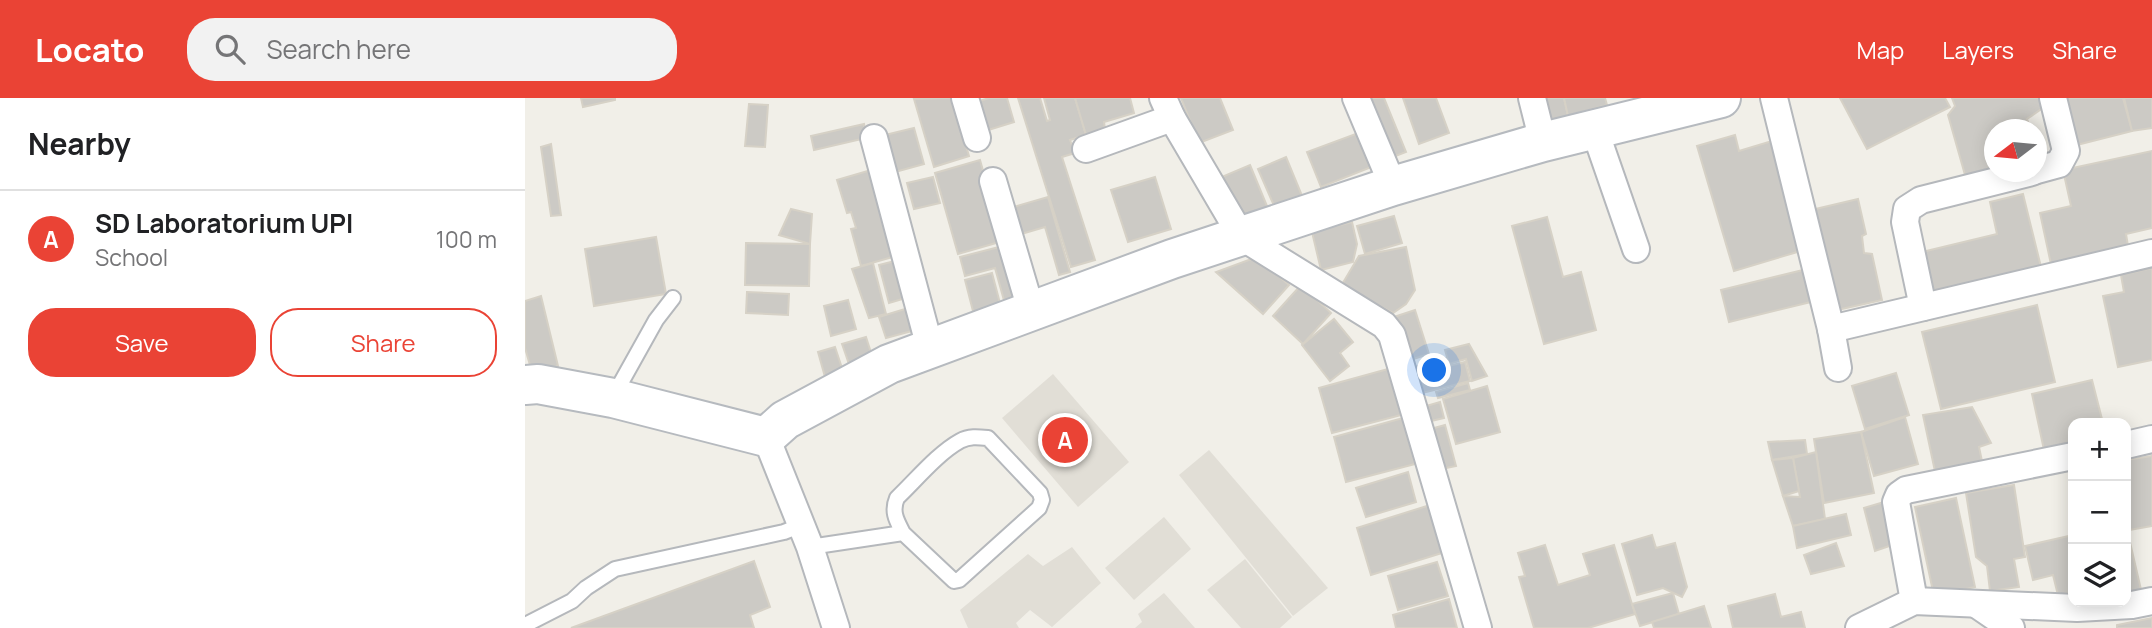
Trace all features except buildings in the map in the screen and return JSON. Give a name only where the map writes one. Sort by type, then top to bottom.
[{"type":"street","points":[[965,98],[977,138]]},
{"type":"street","points":[[1356,98],[1393,186]]},
{"type":"street","points":[[1532,98],[1543,142]]},
{"type":"street","points":[[766,437],[785,420],[889,363],[1172,259],[1393,186],[1543,142],[1721,98]]},
{"type":"street","points":[[1774,98],[1831,329],[1838,368]]},
{"type":"street","points":[[2047,167],[2059,164],[2066,151],[2053,98]]},
{"type":"street","points":[[1086,149],[1168,108],[1242,237],[1384,325],[1392,335],[1478,628]]},
{"type":"street","points":[[1594,128],[1636,249]]},
{"type":"street","points":[[874,138],[930,348]]},
{"type":"street","points":[[993,181],[1031,310]]},
{"type":"street","points":[[1923,307],[1905,222],[1907,209],[1920,200],[1991,182]]},
{"type":"street","points":[[1831,329],[2152,253]]},
{"type":"street","points":[[525,385],[538,384],[613,398],[766,437]]},
{"type":"street","points":[[766,437],[806,536],[836,628]]},
{"type":"street","points":[[2131,443],[2152,439]]},
{"type":"street","points":[[1914,601],[1896,502],[1899,495],[1906,490],[2068,457]]},
{"type":"street","points":[[1859,628],[1914,601],[2077,608],[2132,605],[2152,601]]},
{"type":"street","points":[[1976,604],[2011,628]]},
{"type":"lane","points":[[613,398],[656,320],[673,298]]},
{"type":"lane","points":[[525,625],[572,601],[615,569],[784,532],[806,536],[903,533],[954,581],[959,580],[1039,508],[1042,500],[1040,493],[988,438],[974,436],[960,441],[943,454],[897,498],[894,515],[903,533]]},
{"type":"shaded area","points":[[1053,374],[1129,462],[1078,507],[1002,418]]},
{"type":"shaded area","points":[[1209,450],[1328,588],[1293,616],[1179,475]]},
{"type":"shaded area","points":[[1164,517],[1191,549],[1134,600],[1105,568]]},
{"type":"shaded area","points":[[1072,547],[1101,583],[1052,627],[1030,610],[1016,623],[1019,628],[968,628],[960,610],[1028,554],[1043,566]]},
{"type":"shaded area","points":[[1245,559],[1292,617],[1280,628],[1241,628],[1207,590]]},
{"type":"shaded area","points":[[1164,593],[1195,628],[1135,628],[1142,622],[1138,614]]},
{"type":"place","name":"SD Laboratorium UPI","points":[[1065,440]]}]
